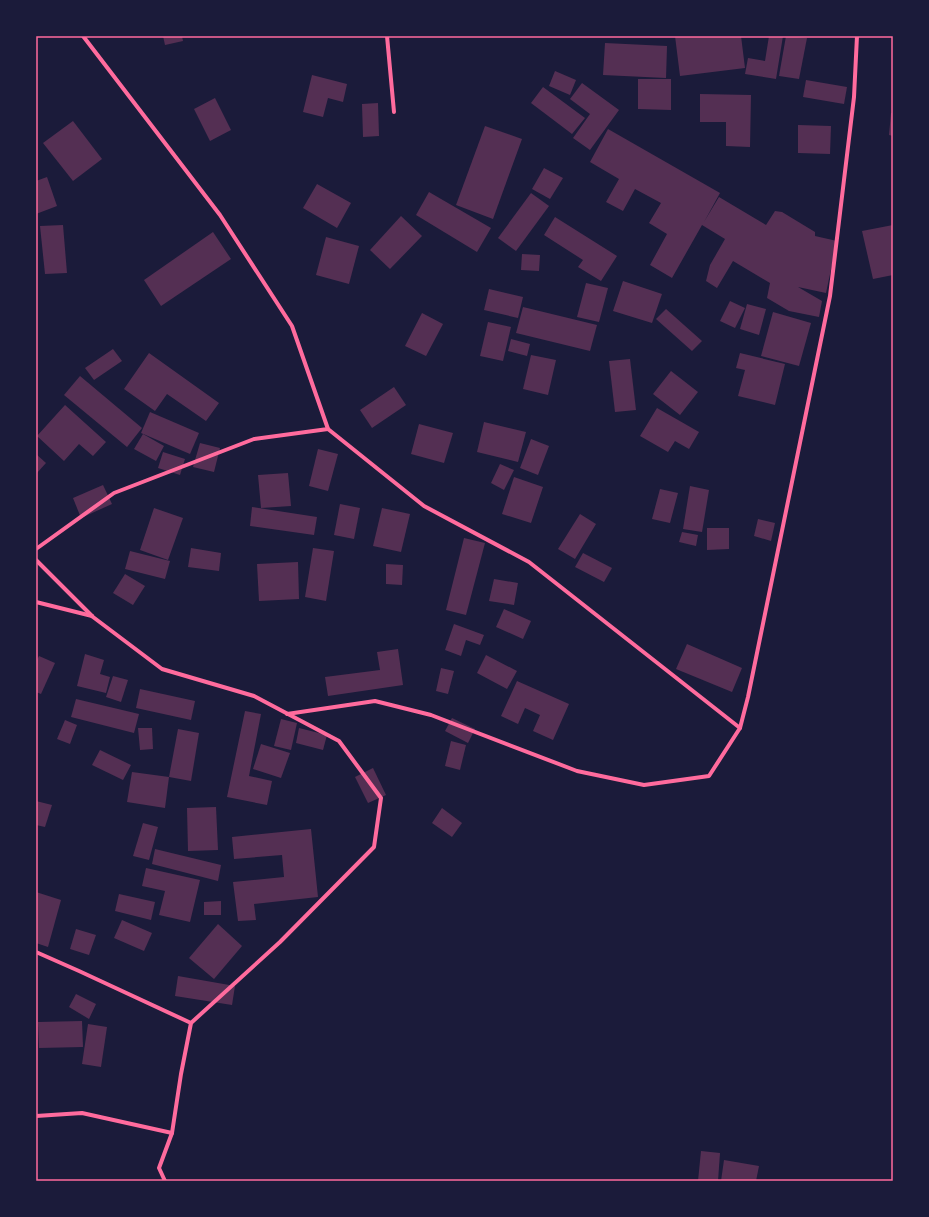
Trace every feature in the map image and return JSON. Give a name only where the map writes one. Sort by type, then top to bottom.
[{"type":"street","points":[[83,36],[220,215],[292,326],[328,429],[424,506],[529,562],[740,728]]},
{"type":"street","points":[[387,36],[394,112]]},
{"type":"street","points":[[287,714],[375,701],[431,715],[577,771],[644,785],[709,776],[740,728],[748,697],[830,296],[854,97],[857,36]]},
{"type":"street","points":[[36,549],[114,493],[254,439],[328,429]]},
{"type":"street","points":[[36,560],[93,616],[162,669],[254,696],[339,741],[381,798],[374,847],[280,942],[191,1023],[172,1133],[159,1168],[165,1181]]},
{"type":"street","points":[[36,602],[93,616]]},
{"type":"street","points":[[36,952],[79,970],[191,1023]]},
{"type":"street","points":[[36,1116],[82,1113],[172,1133]]},
{"type":"building","points":[[163,36],[182,36],[183,41],[165,45]]},
{"type":"building","points":[[675,36],[741,36],[745,68],[680,76]]},
{"type":"building","points":[[769,36],[783,36],[776,79],[745,74],[748,58],[765,61]]},
{"type":"building","points":[[786,36],[807,38],[799,79],[779,76]]},
{"type":"building","points":[[605,43],[667,46],[666,78],[603,75]]},
{"type":"building","points":[[555,71],[576,80],[570,95],[549,86]]},
{"type":"building","points":[[312,75],[347,84],[343,102],[328,98],[323,117],[303,112]]},
{"type":"building","points":[[638,79],[671,79],[671,110],[638,109]]},
{"type":"building","points":[[806,80],[847,87],[844,104],[803,97]]},
{"type":"building","points":[[582,83],[619,110],[590,150],[573,138],[590,114],[570,99]]},
{"type":"building","points":[[543,87],[585,118],[572,134],[531,103]]},
{"type":"building","points":[[700,94],[751,95],[750,147],[726,146],[726,122],[700,122]]},
{"type":"building","points":[[215,98],[231,130],[210,141],[194,109]]},
{"type":"building","points":[[378,103],[379,136],[363,137],[362,104]]},
{"type":"building","points":[[891,113],[893,113],[893,136],[889,135]]},
{"type":"building","points":[[73,121],[102,159],[73,181],[43,143]]},
{"type":"building","points":[[798,125],[831,126],[830,154],[798,153]]},
{"type":"building","points":[[485,126],[522,139],[493,219],[456,205]]},
{"type":"building","points":[[608,129],[720,193],[704,222],[719,197],[766,225],[775,211],[782,212],[815,232],[815,236],[837,241],[826,293],[798,287],[822,301],[819,317],[789,311],[767,298],[770,283],[733,261],[717,288],[706,281],[710,265],[725,239],[702,225],[672,278],[650,265],[667,234],[649,223],[661,203],[635,189],[623,211],[606,202],[619,179],[590,162]]},
{"type":"building","points":[[544,168],[563,178],[550,199],[532,189]]},
{"type":"building","points":[[47,177],[57,206],[36,214],[36,181]]},
{"type":"building","points":[[317,184],[351,203],[337,228],[303,208]]},
{"type":"building","points":[[429,192],[491,228],[477,252],[416,215]]},
{"type":"building","points":[[531,193],[549,206],[516,251],[498,238]]},
{"type":"building","points":[[401,216],[422,236],[390,269],[370,250]]},
{"type":"building","points":[[555,217],[617,256],[601,281],[578,267],[583,260],[544,235]]},
{"type":"building","points":[[63,225],[67,273],[45,274],[40,226]]},
{"type":"building","points":[[893,225],[893,275],[873,279],[862,231]]},
{"type":"building","points":[[213,232],[231,259],[161,306],[144,280]]},
{"type":"building","points":[[326,237],[359,246],[349,284],[316,275]]},
{"type":"building","points":[[522,254],[540,255],[539,271],[521,270]]},
{"type":"building","points":[[623,281],[662,294],[652,323],[613,311]]},
{"type":"building","points":[[586,283],[608,288],[599,322],[577,317]]},
{"type":"building","points":[[489,289],[523,297],[518,318],[484,310]]},
{"type":"building","points":[[730,301],[745,308],[735,328],[720,321]]},
{"type":"building","points":[[747,304],[766,309],[759,335],[740,329]]},
{"type":"building","points":[[523,307],[597,325],[590,351],[516,333]]},
{"type":"building","points":[[666,309],[702,341],[692,351],[656,319]]},
{"type":"building","points":[[773,312],[811,323],[799,366],[761,356]]},
{"type":"building","points":[[422,313],[443,324],[426,356],[405,346]]},
{"type":"building","points":[[488,322],[511,327],[503,361],[480,356]]},
{"type":"building","points":[[511,339],[530,344],[527,356],[508,351]]},
{"type":"building","points":[[113,349],[122,361],[94,380],[85,368]]},
{"type":"building","points":[[149,353],[219,403],[206,421],[167,394],[155,411],[124,389]]},
{"type":"building","points":[[740,353],[785,364],[775,405],[738,396],[745,370],[736,368]]},
{"type":"building","points":[[531,355],[556,360],[548,395],[523,389]]},
{"type":"building","points":[[630,359],[636,410],[615,412],[609,361]]},
{"type":"building","points":[[671,371],[698,392],[680,415],[653,394]]},
{"type":"building","points":[[80,376],[142,428],[127,447],[64,395]]},
{"type":"building","points":[[394,387],[406,405],[372,428],[360,410]]},
{"type":"building","points":[[65,405],[106,442],[93,456],[79,444],[64,461],[37,436]]},
{"type":"building","points":[[657,408],[699,432],[689,449],[675,441],[668,452],[640,436]]},
{"type":"building","points":[[150,412],[199,433],[190,454],[141,433]]},
{"type":"building","points":[[484,422],[526,432],[518,462],[477,452]]},
{"type":"building","points":[[419,424],[453,433],[444,463],[411,454]]},
{"type":"building","points":[[143,434],[164,446],[156,461],[134,449]]},
{"type":"building","points":[[531,439],[549,446],[538,475],[520,468]]},
{"type":"building","points":[[200,443],[220,448],[214,472],[193,467]]},
{"type":"building","points":[[318,449],[338,454],[328,491],[309,486]]},
{"type":"building","points":[[163,452],[185,459],[180,475],[158,468]]},
{"type":"building","points":[[36,454],[46,463],[36,474]]},
{"type":"building","points":[[500,464],[514,470],[504,490],[491,483]]},
{"type":"building","points":[[288,473],[291,506],[261,508],[258,475]]},
{"type":"building","points":[[514,477],[543,487],[531,523],[502,514]]},
{"type":"building","points":[[103,485],[112,504],[81,518],[73,498]]},
{"type":"building","points":[[690,486],[709,490],[702,532],[683,529]]},
{"type":"building","points":[[660,489],[678,493],[670,523],[652,519]]},
{"type":"building","points":[[340,504],[360,508],[354,539],[334,535]]},
{"type":"building","points":[[252,507],[317,517],[314,535],[250,526]]},
{"type":"building","points":[[154,508],[183,518],[168,560],[140,550]]},
{"type":"building","points":[[382,508],[410,514],[401,552],[373,546]]},
{"type":"building","points":[[580,514],[596,524],[575,559],[558,549]]},
{"type":"building","points":[[758,519],[775,523],[771,541],[754,536]]},
{"type":"building","points":[[707,528],[729,528],[729,549],[707,550]]},
{"type":"building","points":[[682,532],[698,535],[696,546],[679,542]]},
{"type":"building","points":[[464,538],[485,543],[466,615],[446,610]]},
{"type":"building","points":[[191,548],[221,553],[219,571],[188,567]]},
{"type":"building","points":[[313,548],[334,551],[326,601],[305,597]]},
{"type":"building","points":[[130,551],[170,561],[165,579],[125,569]]},
{"type":"building","points":[[583,553],[612,568],[604,582],[575,567]]},
{"type":"building","points":[[298,562],[299,599],[259,601],[257,564]]},
{"type":"building","points":[[386,564],[403,565],[402,585],[386,584]]},
{"type":"building","points":[[125,574],[145,586],[133,605],[113,593]]},
{"type":"building","points":[[494,579],[518,583],[514,605],[489,601]]},
{"type":"building","points":[[504,609],[531,621],[523,639],[496,627]]},
{"type":"building","points":[[454,624],[484,635],[480,645],[466,640],[461,656],[445,650]]},
{"type":"building","points":[[687,644],[742,668],[732,692],[676,669]]},
{"type":"building","points":[[398,649],[403,685],[328,696],[325,677],[380,670],[377,652]]},
{"type":"building","points":[[85,654],[104,660],[100,674],[110,677],[106,693],[77,686]]},
{"type":"building","points":[[486,655],[517,671],[507,689],[477,673]]},
{"type":"building","points":[[39,656],[55,663],[41,694],[36,692],[36,662]]},
{"type":"building","points":[[441,668],[454,671],[448,694],[436,691]]},
{"type":"building","points":[[113,676],[128,680],[121,702],[106,697]]},
{"type":"building","points":[[517,681],[569,704],[553,740],[533,731],[540,715],[525,708],[518,724],[501,716]]},
{"type":"building","points":[[140,689],[195,701],[191,720],[136,708]]},
{"type":"building","points":[[76,699],[139,714],[134,733],[71,717]]},
{"type":"building","points":[[245,711],[261,714],[249,776],[272,781],[267,805],[227,797]]},
{"type":"building","points":[[452,718],[475,729],[468,743],[445,731]]},
{"type":"building","points":[[281,719],[297,723],[291,750],[274,746]]},
{"type":"building","points":[[65,720],[77,725],[70,744],[57,739]]},
{"type":"building","points":[[138,728],[152,728],[153,749],[140,750]]},
{"type":"building","points":[[299,728],[327,735],[323,750],[296,743]]},
{"type":"building","points":[[178,729],[199,733],[191,781],[169,777]]},
{"type":"building","points":[[451,741],[466,745],[460,770],[445,766]]},
{"type":"building","points":[[261,744],[290,753],[281,778],[253,769]]},
{"type":"building","points":[[100,750],[131,765],[123,780],[92,765]]},
{"type":"building","points":[[373,768],[386,795],[368,803],[355,777]]},
{"type":"building","points":[[132,772],[169,777],[165,808],[127,802]]},
{"type":"building","points":[[36,801],[52,805],[45,827],[36,825]]},
{"type":"building","points":[[216,807],[218,850],[188,851],[187,808]]},
{"type":"building","points":[[442,808],[462,823],[452,837],[432,823]]},
{"type":"building","points":[[143,823],[158,827],[149,860],[133,856]]},
{"type":"building","points":[[311,829],[318,897],[254,904],[256,920],[238,921],[233,882],[284,877],[282,855],[234,859],[232,837]]},
{"type":"building","points":[[155,849],[221,865],[218,881],[152,864]]},
{"type":"building","points":[[146,868],[200,880],[190,922],[159,915],[165,891],[142,886]]},
{"type":"building","points":[[36,892],[61,900],[48,947],[36,943]]},
{"type":"building","points":[[119,894],[155,902],[151,920],[115,911]]},
{"type":"building","points":[[221,901],[221,915],[204,915],[204,902]]},
{"type":"building","points":[[122,920],[152,933],[144,951],[114,938]]},
{"type":"building","points":[[218,924],[242,946],[214,979],[189,958]]},
{"type":"building","points":[[76,929],[96,935],[89,955],[70,949]]},
{"type":"building","points":[[178,976],[235,986],[232,1005],[175,996]]},
{"type":"building","points":[[76,994],[96,1004],[89,1019],[69,1007]]},
{"type":"building","points":[[82,1021],[83,1047],[39,1048],[38,1022]]},
{"type":"building","points":[[88,1024],[107,1027],[101,1067],[82,1064]]},
{"type":"building","points":[[701,1151],[720,1153],[718,1181],[698,1181]]},
{"type":"building","points":[[724,1160],[759,1166],[756,1181],[721,1181]]}]
